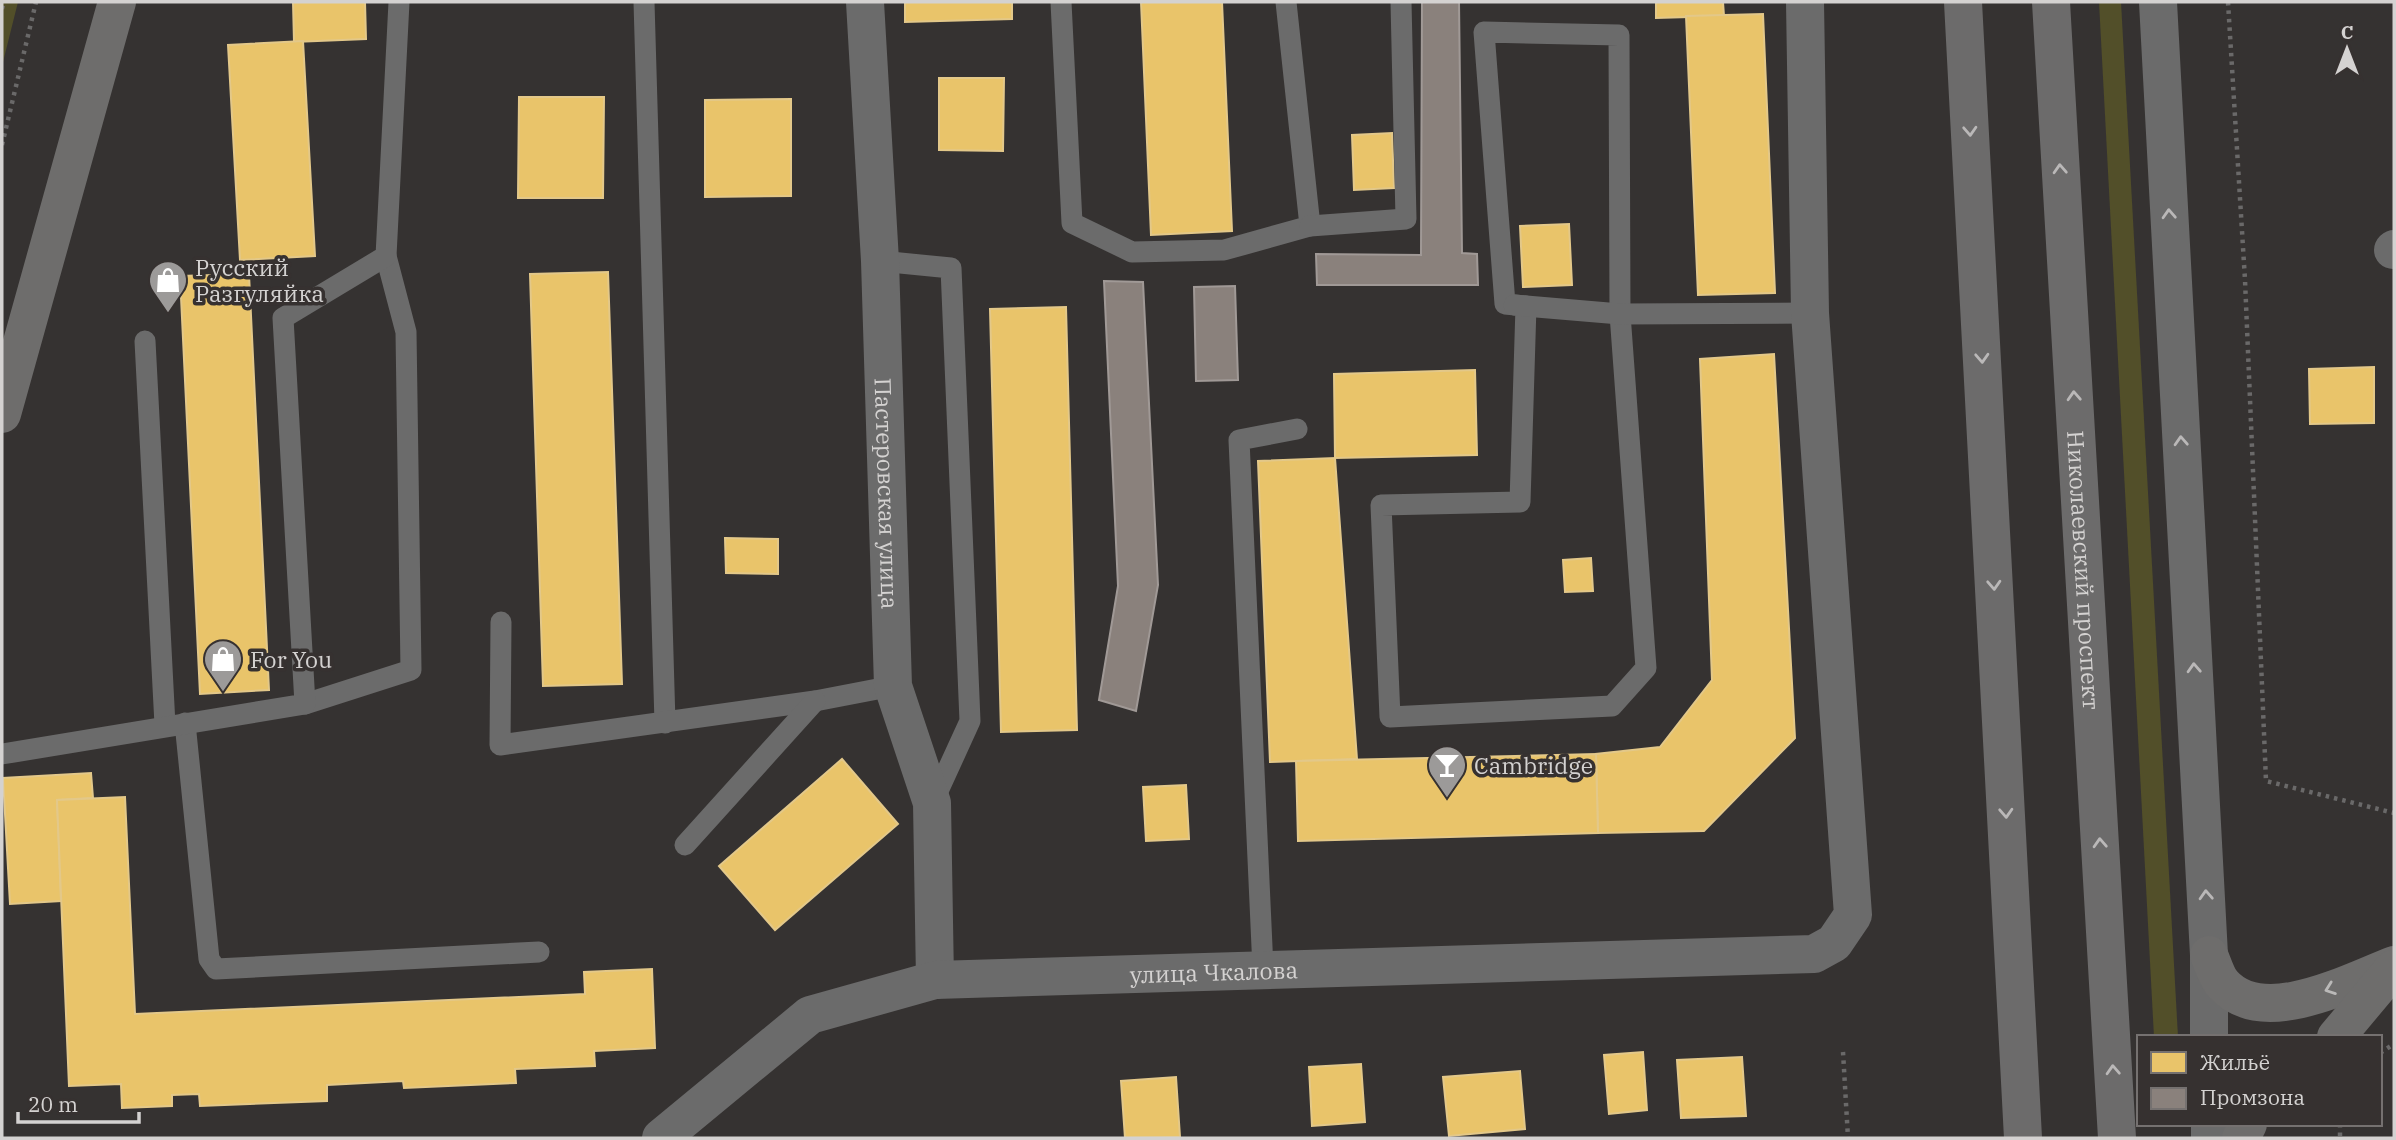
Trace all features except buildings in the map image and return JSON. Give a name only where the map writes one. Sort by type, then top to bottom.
[{"type":"main road","points":[[2,414],[117,2]]},
{"type":"main road","points":[[1963,2],[2023,1138]]},
{"type":"main road","name":"Николаевский проспект","points":[[2051,2],[2117,1138]]},
{"type":"main road","points":[[2209,955],[2223,984],[2250,1002],[2294,1002],[2394,967]]},
{"type":"main road","points":[[2338,1035],[2394,967]]},
{"type":"street","name":"Пастеровская улица","points":[[865,2],[880,261],[893,686],[932,803],[935,980]]},
{"type":"street","points":[[1805,2],[1810,313]]},
{"type":"street","points":[[1953,2],[1967,63]]},
{"type":"street","points":[[2158,2],[2209,955],[2209,1035]]},
{"type":"street","name":"улица Чкалова","points":[[661,1138],[810,1015],[935,980],[1814,954],[1834,943],[1853,915],[1810,313]]},
{"type":"lane","points":[[2,754],[305,704],[411,670],[405,332],[386,256],[399,2]]},
{"type":"lane","points":[[643,2],[665,723]]},
{"type":"lane","points":[[1061,2],[1072,223],[1132,251],[1224,250],[1311,226],[1406,219],[1401,2]]},
{"type":"lane","points":[[1286,2],[1311,226]]},
{"type":"lane","points":[[1526,306],[1520,502],[1381,505],[1390,717],[1612,706],[1646,668],[1620,314],[1619,34],[1484,33],[1505,304],[1620,314],[1810,313]]},
{"type":"lane","points":[[305,704],[283,318],[386,256]]},
{"type":"lane","points":[[880,261],[951,268],[970,721],[932,803]]},
{"type":"lane","points":[[145,341],[175,724],[209,959],[216,970],[539,952]]},
{"type":"lane","points":[[1263,970],[1240,440],[1297,429]]},
{"type":"lane","points":[[501,622],[500,745],[815,701],[893,686]]},
{"type":"lane","points":[[685,845],[815,701]]},
{"type":"path","points":[[2,9],[4,2]]},
{"type":"path","points":[[2,145],[36,2]]},
{"type":"path","points":[[2228,2],[2245,280],[2266,781],[2394,813]]},
{"type":"path","points":[[1843,1052],[1848,1138]]},
{"type":"shaded area","points":[[2,2],[18,2],[2,66]]},
{"type":"shaded area","points":[[2099,2],[2121,2],[2178,1035],[2154,1035]]},
{"type":"place","name":"Русский Разгуляйка","points":[[168,314]]},
{"type":"place","name":"For You","points":[[223,693]]},
{"type":"place","name":"Cambridge","points":[[1447,799]]}]
